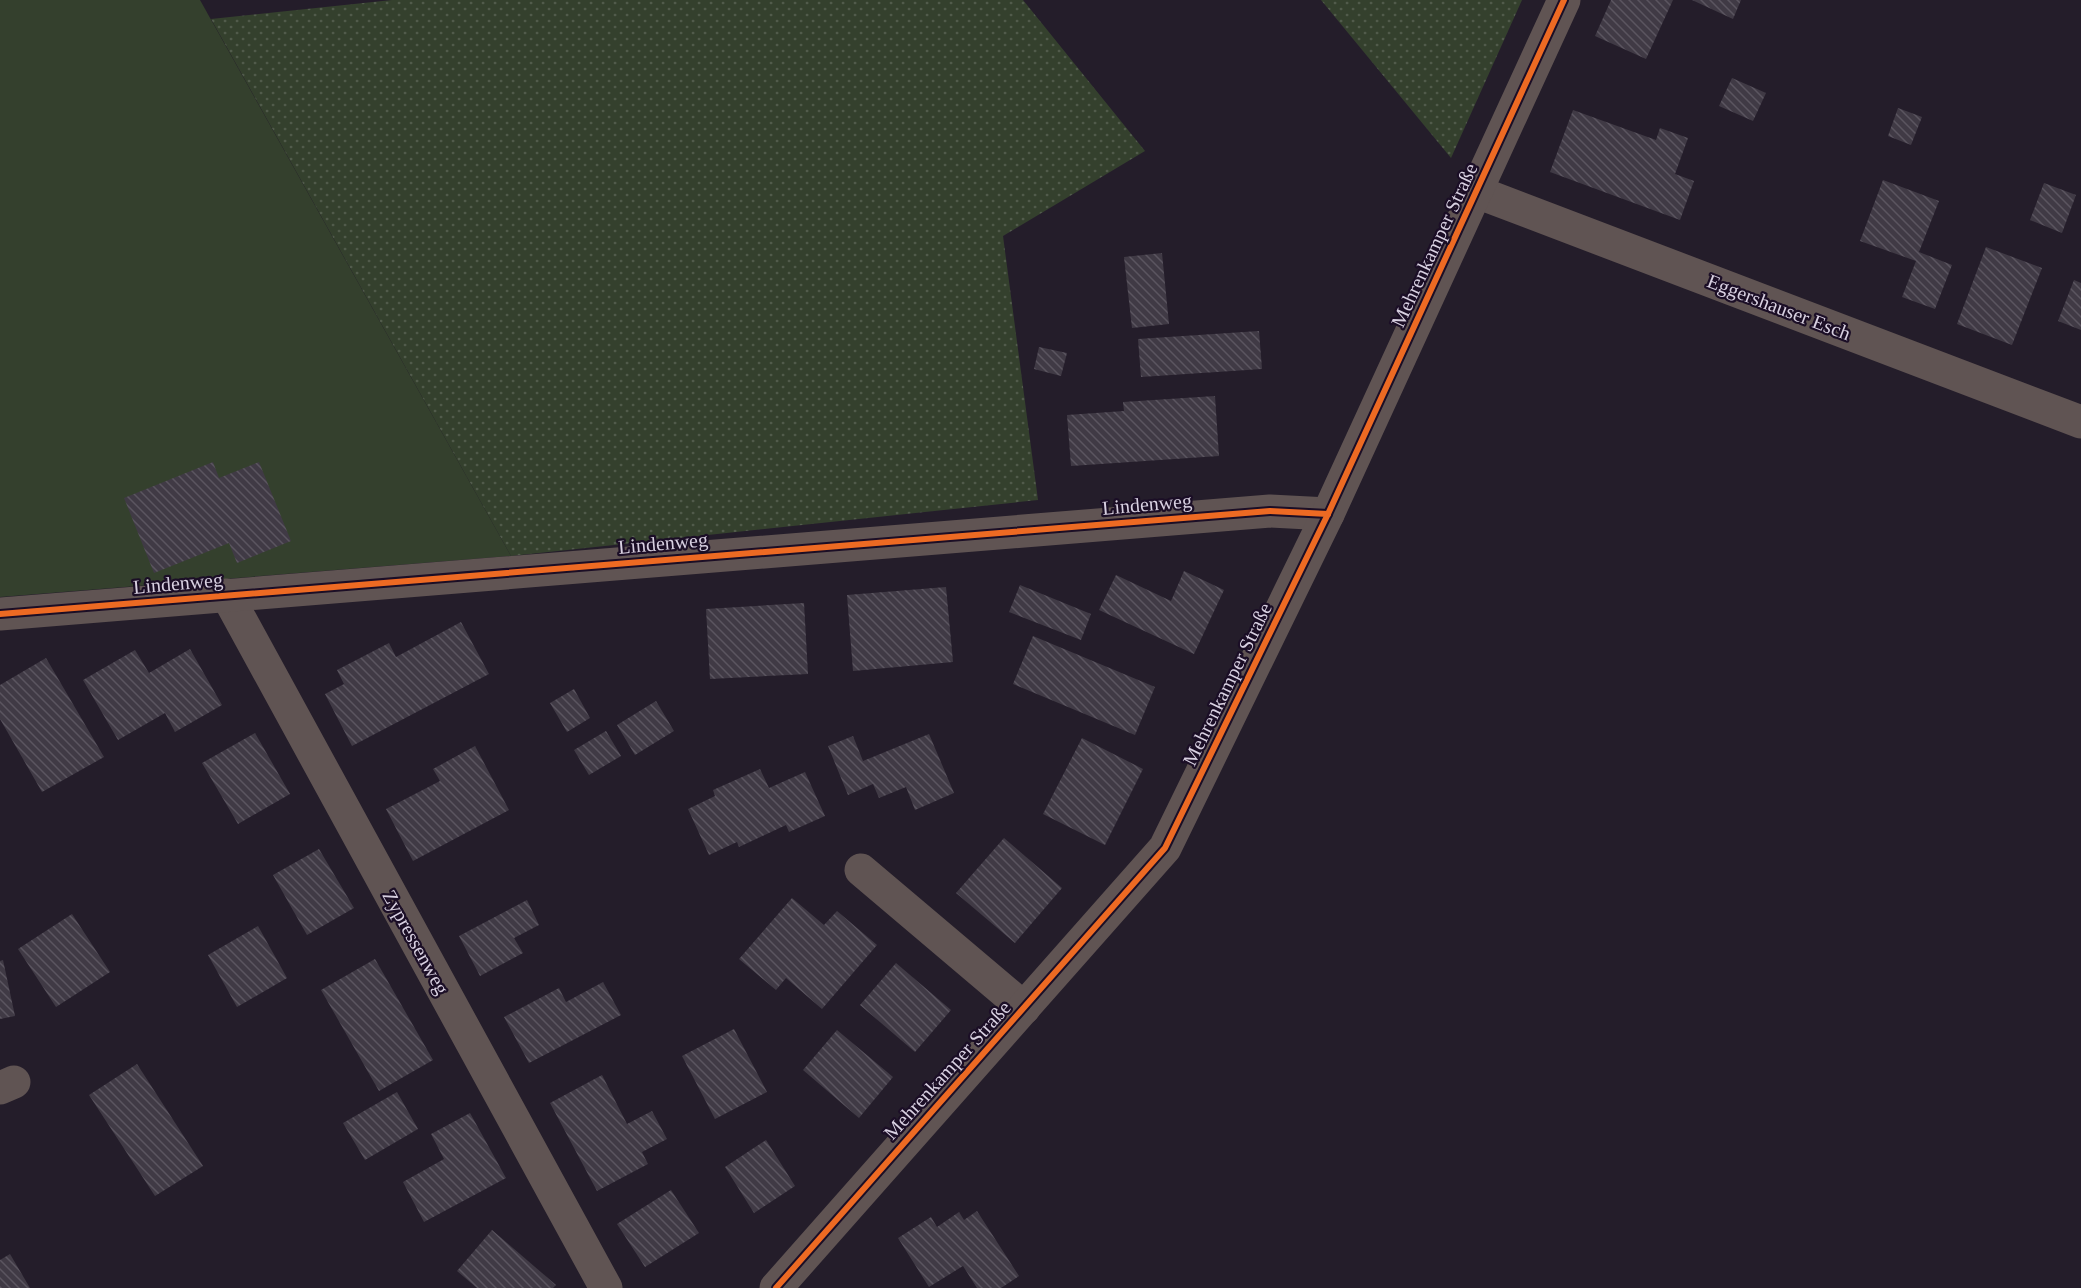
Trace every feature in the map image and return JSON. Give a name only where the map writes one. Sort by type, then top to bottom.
[{"type":"street","name":"Mehrenkamper Straße","points":[[776,1288],[1165,848],[1328,514],[1564,0]]},
{"type":"street","name":"Eggershauser Esch","points":[[1477,192],[2081,422]]},
{"type":"street","name":"Lindenweg","points":[[0,614],[1270,511],[1328,514]]},
{"type":"street","name":"Zypressenweg","points":[[227,595],[606,1288]]},
{"type":"street","points":[[861,870],[1024,1008]]},
{"type":"green space","points":[[0,0],[200,0],[511,556],[0,597]]},
{"type":"green space","points":[[392,0],[1023,0],[1145,151],[1003,236],[1038,500],[511,556],[211,19]]},
{"type":"green space","points":[[1321,0],[1522,0],[1451,158]]},
{"type":"building","points":[[1611,0],[1673,0],[1646,59],[1595,36]]},
{"type":"building","points":[[1692,0],[1741,0],[1733,19]]},
{"type":"building","points":[[1732,78],[1766,93],[1753,121],[1719,106]]},
{"type":"building","points":[[1898,108],[1922,117],[1911,145],[1888,136]]},
{"type":"building","points":[[1573,110],[1656,140],[1660,128],[1688,138],[1675,174],[1694,181],[1680,220],[1550,172]]},
{"type":"building","points":[[1883,180],[1939,201],[1919,252],[1952,265],[1935,309],[1902,297],[1916,261],[1860,241]]},
{"type":"building","points":[[2044,183],[2076,195],[2062,233],[2030,220]]},
{"type":"building","points":[[1986,247],[2042,268],[2012,345],[1957,324]]},
{"type":"building","points":[[1162,253],[1169,324],[1132,328],[1124,257]]},
{"type":"building","points":[[2074,280],[2081,283],[2081,330],[2058,321]]},
{"type":"building","points":[[1259,331],[1262,369],[1141,377],[1138,339]]},
{"type":"building","points":[[1039,347],[1067,353],[1061,376],[1034,369]]},
{"type":"building","points":[[1215,396],[1219,456],[1071,466],[1067,415],[1124,411],[1123,402]]},
{"type":"building","points":[[213,462],[219,478],[259,462],[291,541],[237,563],[229,543],[154,573],[124,498]]},
{"type":"building","points":[[1184,571],[1224,590],[1194,654],[1099,610],[1116,575],[1171,601]]},
{"type":"building","points":[[1020,585],[1091,614],[1081,640],[1009,612]]},
{"type":"building","points":[[946,587],[953,662],[853,671],[847,595]]},
{"type":"building","points":[[804,603],[808,674],[710,679],[706,609]]},
{"type":"building","points":[[461,622],[489,674],[352,746],[325,694],[344,684],[337,670],[389,643],[396,657]]},
{"type":"building","points":[[1033,636],[1155,687],[1135,735],[1013,684]]},
{"type":"building","points":[[190,649],[222,705],[175,732],[165,713],[118,740],[83,680],[135,650],[149,673]]},
{"type":"building","points":[[46,658],[104,757],[42,792],[0,719],[0,685]]},
{"type":"building","points":[[574,689],[590,718],[567,732],[550,703]]},
{"type":"building","points":[[656,701],[674,731],[635,755],[617,725]]},
{"type":"building","points":[[606,731],[621,756],[589,775],[574,750]]},
{"type":"building","points":[[255,733],[290,794],[238,824],[202,763]]},
{"type":"building","points":[[929,734],[954,793],[915,810],[906,787],[879,798],[873,784],[848,795],[828,746],[853,736],[863,761]]},
{"type":"building","points":[[1082,738],[1143,769],[1105,845],[1043,814]]},
{"type":"building","points":[[475,746],[509,810],[413,861],[386,809],[440,781],[433,769]]},
{"type":"building","points":[[760,769],[769,788],[805,772],[825,816],[789,832],[786,825],[739,847],[737,842],[709,855],[688,809],[715,796],[713,790]]},
{"type":"building","points":[[1004,838],[1062,888],[1015,943],[956,893]]},
{"type":"building","points":[[319,849],[354,908],[307,935],[273,875]]},
{"type":"building","points":[[792,898],[824,925],[837,911],[877,945],[822,1009],[786,978],[776,990],[739,959]]},
{"type":"building","points":[[527,900],[539,925],[514,938],[523,953],[480,976],[459,936]]},
{"type":"building","points":[[72,914],[110,972],[56,1007],[18,949]]},
{"type":"building","points":[[258,926],[287,978],[237,1007],[208,955]]},
{"type":"building","points":[[375,959],[433,1060],[379,1091],[321,990]]},
{"type":"building","points":[[3,960],[15,1016],[0,1019],[0,961]]},
{"type":"building","points":[[896,963],[951,1010],[915,1052],[860,1005]]},
{"type":"building","points":[[603,982],[621,1015],[529,1063],[504,1017],[559,988],[566,1002]]},
{"type":"building","points":[[734,1029],[767,1092],[715,1119],[682,1056]]},
{"type":"building","points":[[837,1030],[893,1077],[859,1118],[803,1070]]},
{"type":"building","points":[[137,1064],[203,1166],[155,1196],[89,1095]]},
{"type":"building","points":[[602,1075],[627,1124],[652,1111],[667,1139],[642,1152],[648,1164],[597,1191],[550,1103]]},
{"type":"building","points":[[397,1092],[418,1129],[365,1160],[343,1123]]},
{"type":"building","points":[[470,1113],[506,1178],[424,1222],[403,1182],[444,1159],[431,1134]]},
{"type":"building","points":[[766,1140],[795,1186],[754,1213],[725,1167]]},
{"type":"building","points":[[671,1190],[699,1233],[645,1267],[617,1224]]},
{"type":"building","points":[[977,1211],[1019,1276],[1001,1288],[977,1288],[963,1266],[929,1287],[898,1238],[931,1217],[937,1227],[959,1212],[964,1220]]},
{"type":"building","points":[[492,1230],[556,1285],[553,1288],[477,1288],[457,1271]]},
{"type":"building","points":[[10,1254],[30,1288],[0,1288],[0,1260]]},
{"type":"cycle path","points":[[776,1288],[1165,848],[1328,514],[1564,0]]},
{"type":"cycle path","points":[[0,614],[1270,511],[1328,514]]}]
